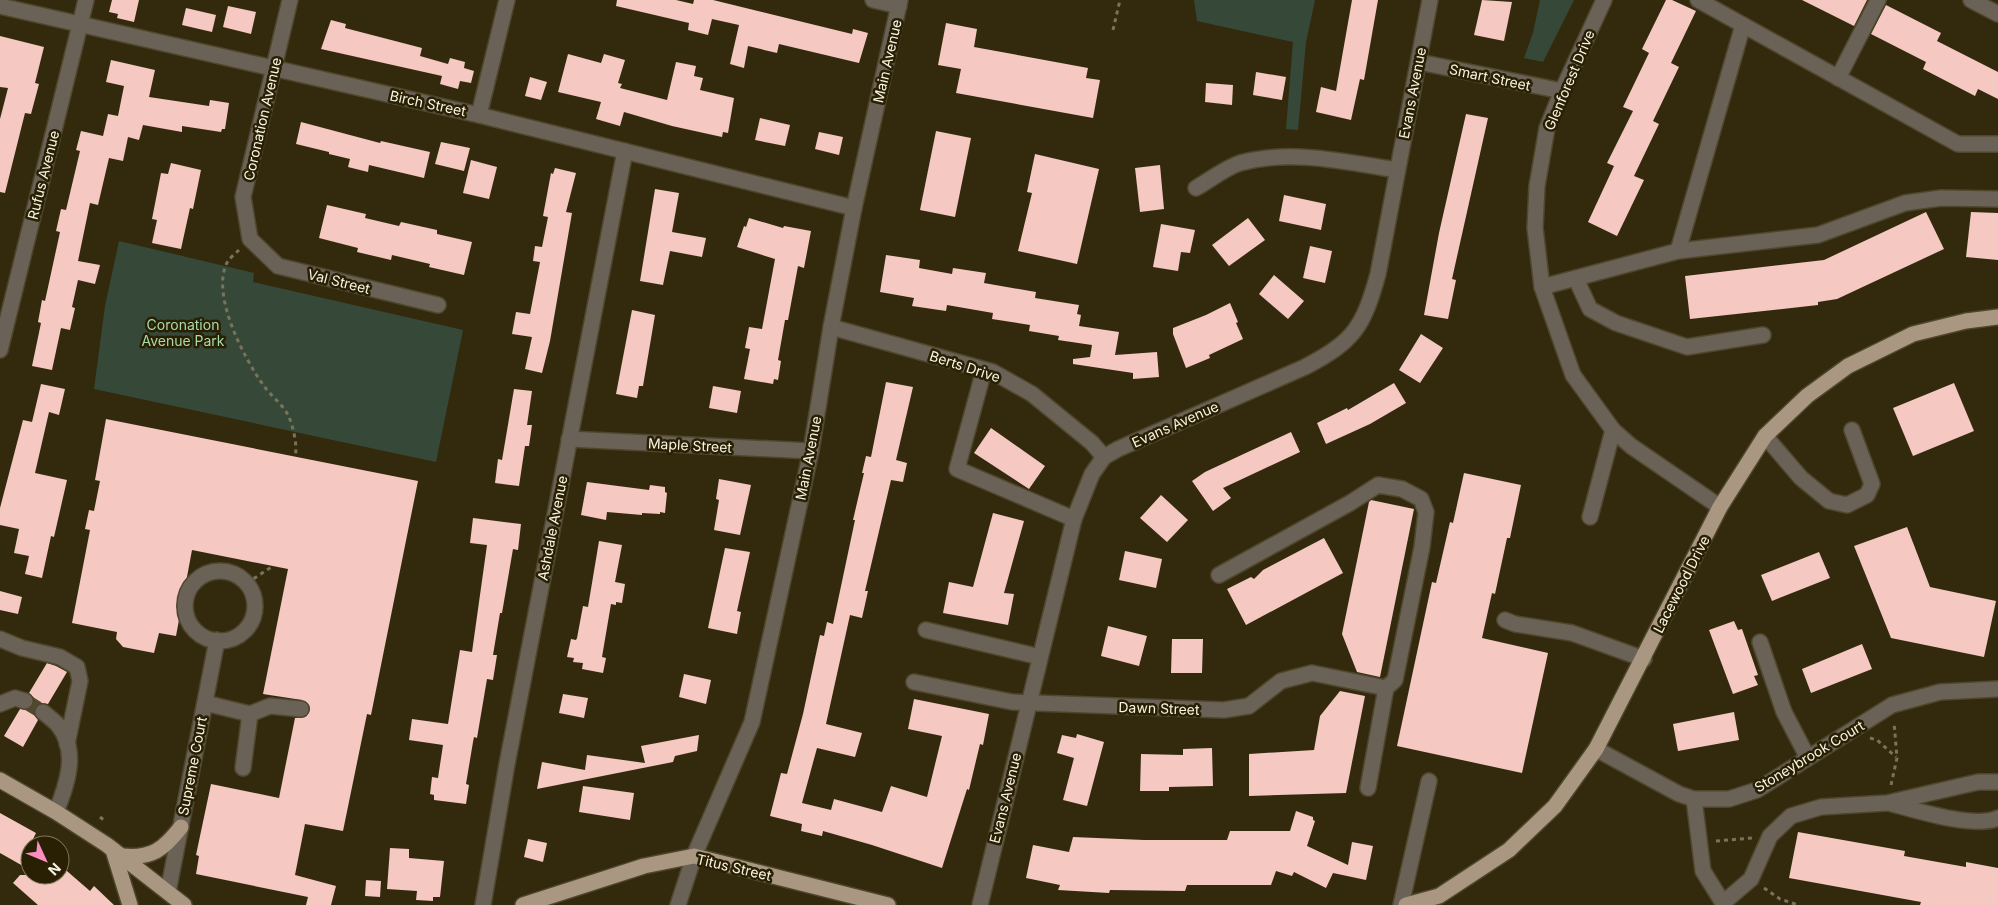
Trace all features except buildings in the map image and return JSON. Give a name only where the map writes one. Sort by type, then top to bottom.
[{"type":"main road","name":"Lacewood Drive","points":[[1406,905],[1439,896],[1509,850],[1555,806],[1596,750],[1720,507],[1765,436],[1807,396],[1848,366],[1913,334],[1966,320],[1998,316]]},
{"type":"main road","points":[[0,780],[56,812],[118,853],[167,899],[184,905]]},
{"type":"main road","points":[[118,853],[138,857],[154,853],[171,840],[181,826]]},
{"type":"main road","points":[[118,853],[130,905]]},
{"type":"main road","name":"Titus Street","points":[[523,905],[644,866],[694,856],[888,905]]},
{"type":"street","name":"Rufus Avenue","points":[[0,350],[86,0]]},
{"type":"street","name":"Coronation Avenue","points":[[250,239],[244,197],[290,0]]},
{"type":"street","points":[[479,115],[507,0]]},
{"type":"street","points":[[873,0],[899,3]]},
{"type":"street","name":"Evans Avenue","points":[[980,905],[1074,519],[1092,474],[1104,457],[1118,448],[1305,367],[1331,353],[1348,340],[1360,323],[1370,303],[1378,274],[1430,0]]},
{"type":"street","name":"Glenforest Drive","points":[[1604,0],[1547,128],[1537,186],[1535,228],[1542,288],[1573,375],[1613,430],[1631,446],[1720,507]]},
{"type":"street","points":[[1698,0],[1958,144],[1998,144]]},
{"type":"street","points":[[1838,78],[1878,0]]},
{"type":"street","points":[[1971,0],[1998,14]]},
{"type":"street","name":"Main Avenue","points":[[678,905],[694,856],[752,722],[811,451],[831,327],[854,208],[899,3]]},
{"type":"street","name":"Birch Street","points":[[0,6],[479,115],[854,208]]},
{"type":"street","points":[[1678,251],[1743,25]]},
{"type":"street","name":"Smart Street","points":[[1419,62],[1562,92]]},
{"type":"street","name":"Ashdale Avenue","points":[[483,905],[509,754],[625,151]]},
{"type":"street","points":[[1196,188],[1238,164],[1274,156],[1335,161],[1397,170]]},
{"type":"street","points":[[1542,288],[1678,251],[1818,235],[1905,202],[1941,198],[1998,199]]},
{"type":"street","name":"Val Street","points":[[250,239],[278,266],[438,305]]},
{"type":"street","points":[[1576,279],[1590,309],[1616,323],[1687,347],[1763,335]]},
{"type":"street","name":"Berts Drive","points":[[831,327],[993,372],[1032,394],[1092,442],[1104,457]]},
{"type":"street","points":[[984,370],[957,469],[1074,519]]},
{"type":"street","points":[[1590,517],[1613,430]]},
{"type":"street","points":[[1765,436],[1801,478],[1829,501],[1847,505],[1867,495],[1872,484],[1852,430]]},
{"type":"street","name":"Maple Street","points":[[569,439],[811,451]]},
{"type":"street","points":[[1219,575],[1350,504],[1378,485],[1402,489],[1421,498],[1426,512],[1422,547],[1395,680],[1386,688],[1368,788]]},
{"type":"street","points":[[216,571],[233,574],[247,583],[253,592],[255,603],[250,625],[242,633],[232,639],[217,640],[199,633],[191,625],[186,614],[186,602],[189,591],[196,581],[205,574],[216,571]]},
{"type":"street","points":[[1505,620],[1515,624],[1572,633],[1644,659]]},
{"type":"street","points":[[926,630],[1040,657]]},
{"type":"street","points":[[0,639],[22,648],[60,657],[77,667],[80,681],[67,744]]},
{"type":"street","name":"Supreme Court","points":[[167,899],[217,640]]},
{"type":"street","points":[[1760,642],[1784,712],[1808,758]]},
{"type":"street","name":"Dawn Street","points":[[914,682],[1012,702],[1224,710],[1249,706],[1281,681],[1312,673],[1386,688]]},
{"type":"street","name":"Stoneybrook Court","points":[[1596,750],[1679,794],[1694,799],[1729,799],[1757,790],[1892,705],[1940,692],[1998,689]]},
{"type":"street","points":[[0,704],[15,698],[25,701]]},
{"type":"street","points":[[205,703],[250,714],[270,706],[301,709]]},
{"type":"street","points":[[43,712],[59,727],[67,744],[70,763],[66,786],[56,812]]},
{"type":"street","points":[[243,768],[250,714]]},
{"type":"street","points":[[1401,905],[1429,781]]},
{"type":"street","points":[[1694,799],[1703,871],[1723,904],[1751,879],[1770,836],[1791,816],[1821,807],[1887,803],[1978,782],[1998,782]]},
{"type":"street","points":[[1887,803],[1943,817],[1968,821],[1998,818]]},
{"type":"path","points":[[1113,30],[1120,0]]},
{"type":"path","points":[[250,239],[228,261],[224,277],[226,308],[237,340],[248,361],[264,386],[288,415],[297,449],[295,456]]},
{"type":"path","points":[[247,583],[273,566]]},
{"type":"path","points":[[1887,803],[1897,758],[1892,705]]},
{"type":"path","points":[[1849,732],[1877,740],[1897,758]]},
{"type":"path","points":[[100,817],[105,821]]},
{"type":"path","points":[[1699,843],[1770,836]]},
{"type":"path","points":[[1751,879],[1780,899],[1798,905]]},
{"type":"green space","points":[[1194,0],[1315,0],[1306,42],[1298,130],[1286,129],[1293,42],[1197,21]]},
{"type":"green space","points":[[1540,0],[1574,0],[1543,62],[1524,58],[1533,33]]},
{"type":"green space","name":"Coronation Avenue Park","points":[[119,241],[254,273],[253,282],[463,330],[436,462],[94,389],[105,306]]},
{"type":"tunnel","points":[[25,701],[43,712]]}]
